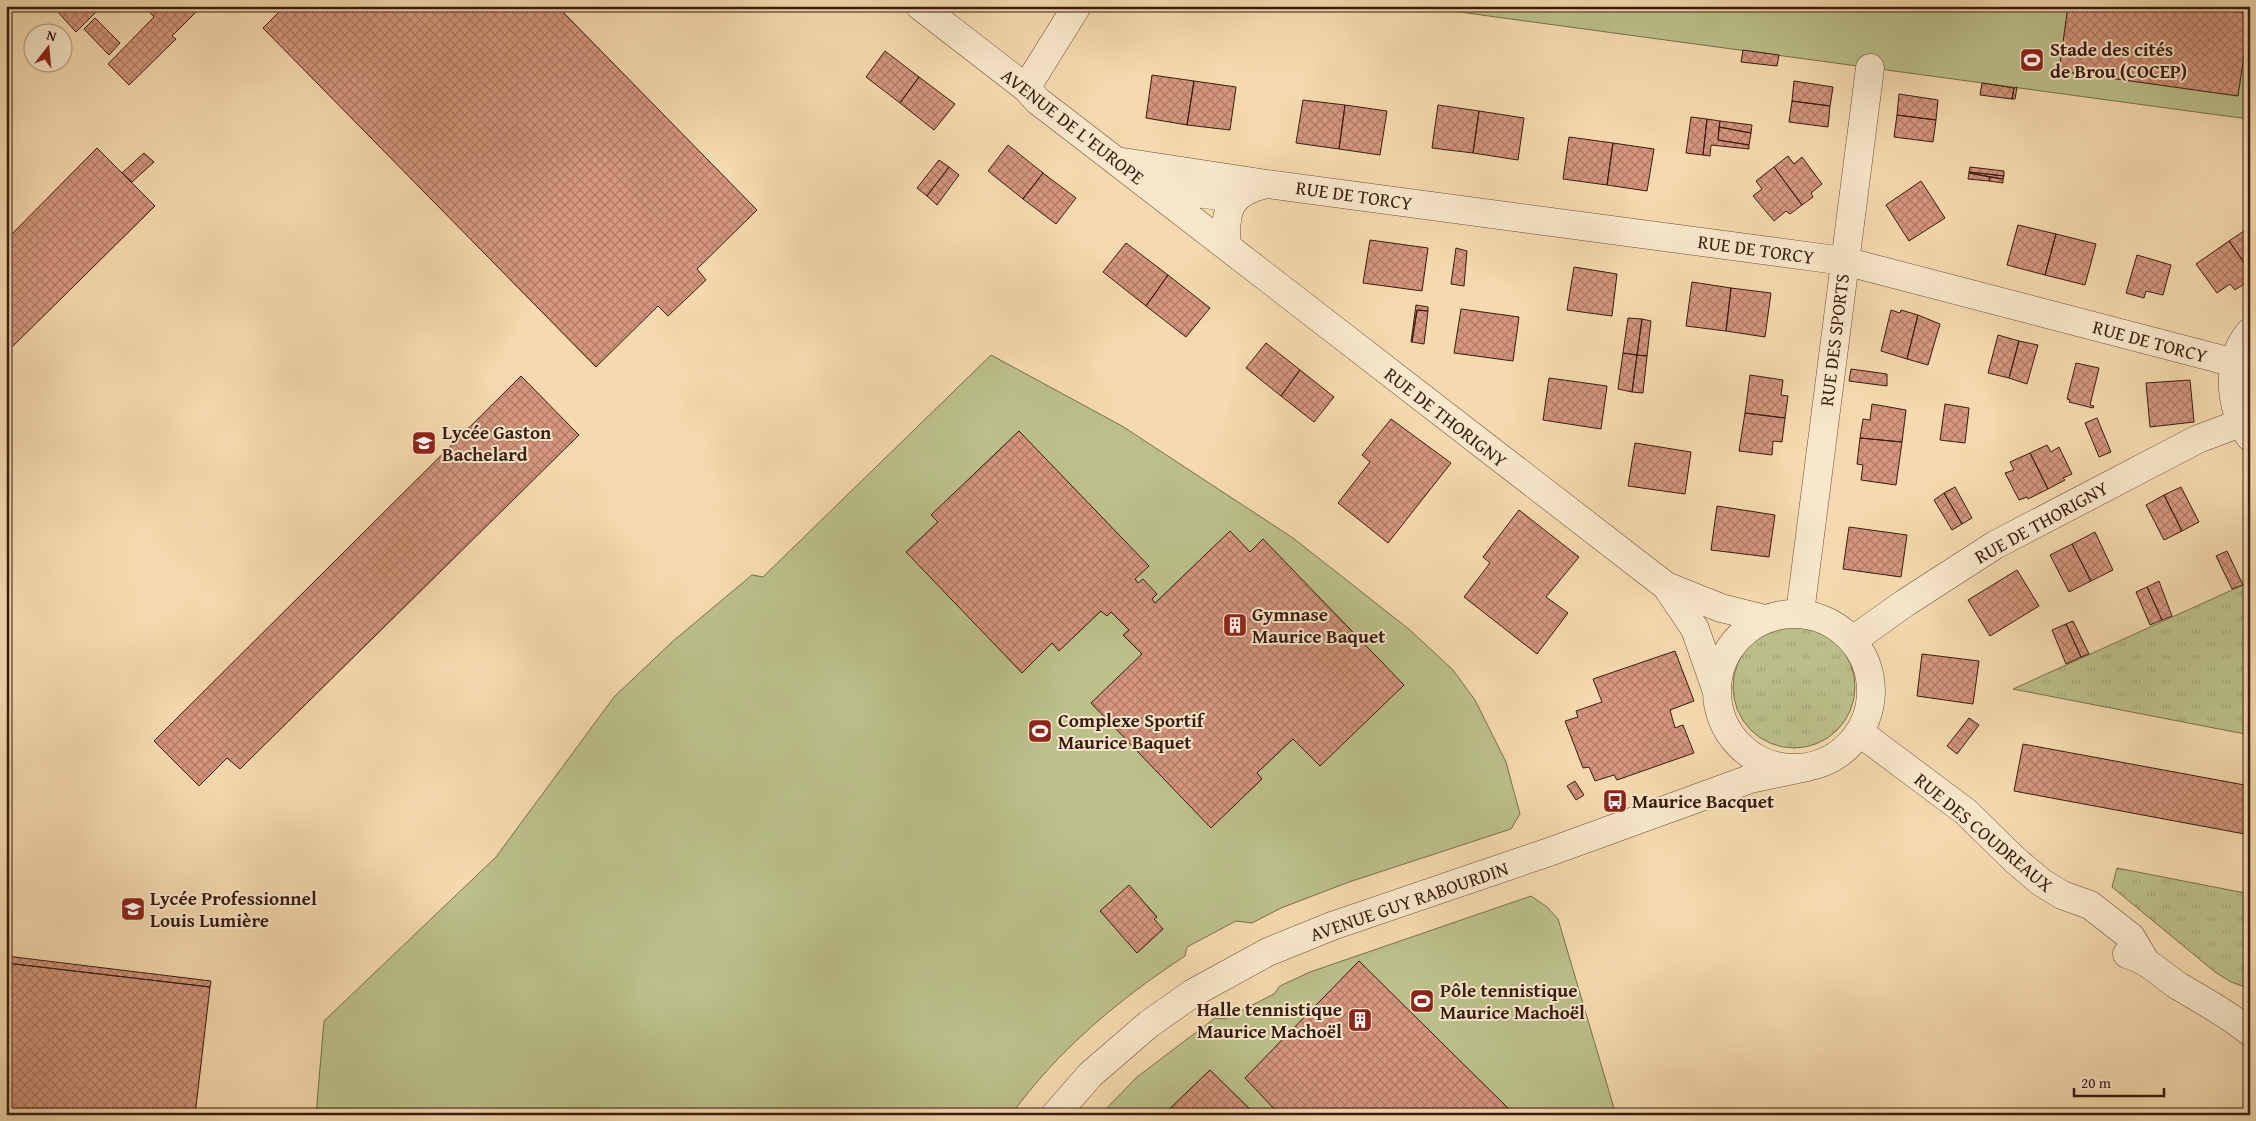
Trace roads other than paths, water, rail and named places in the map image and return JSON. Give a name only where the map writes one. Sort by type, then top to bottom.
[{"type":"street","name":"AVENUE DE L'EUROPE","points":[[920,6],[1026,88],[1038,101],[1226,246]]},
{"type":"street","points":[[1026,88],[1077,6]]},
{"type":"street","name":"RUE DES SPORTS","points":[[1800,613],[1870,68]]},
{"type":"street","name":"RUE DE TORCY","points":[[1116,161],[1267,184],[1844,261],[2234,363]]},
{"type":"street","name":"RUE DE TORCY","points":[[1234,198],[1252,187],[1267,184]]},
{"type":"street","points":[[1149,187],[1234,198],[1230,205],[1225,228],[1226,246]]},
{"type":"street","name":"RUE DE THORIGNY","points":[[1226,246],[1666,586],[1721,608],[1765,619]]},
{"type":"street","points":[[2245,430],[2233,394],[2234,363],[2245,338],[2250,332]]},
{"type":"street","name":"RUE DE THORIGNY","points":[[1853,640],[1905,603],[1995,545],[2198,439],[2245,430]]},
{"type":"street","name":"RUE DE THORIGNY","points":[[1666,586],[1695,629],[1716,690]]},
{"type":"street","points":[[1723,724],[1738,745],[1758,760],[1782,767],[1807,767],[1833,758],[1849,745],[1859,732],[1869,710],[1871,685],[1866,661],[1853,640],[1837,626],[1819,617],[1800,613],[1782,614],[1765,619],[1748,627],[1735,640],[1725,655],[1718,672],[1716,690],[1718,708],[1723,724],[1750,779]]},
{"type":"street","name":"RUE DES COUDREAUX","points":[[1859,732],[1966,812],[2015,860],[2041,882],[2062,895],[2080,920],[2122,952],[2144,959],[2179,986],[2218,1008],[2250,1032]]},
{"type":"street","name":"AVENUE GUY RABOURDIN","points":[[1055,1115],[1091,1074],[1149,1024],[1194,993],[1268,952],[1332,926],[1581,841],[1750,779],[1807,767]]},
{"type":"place","name":"Stade des cités de Brou (COCEP)","points":[[2032,60]]},
{"type":"place","name":"Lycée Gaston Bachelard","points":[[424,443]]},
{"type":"place","name":"Gymnase Maurice Baquet","points":[[1235,625]]},
{"type":"place","name":"Complexe Sportif Maurice Baquet","points":[[1040,731]]},
{"type":"place","name":"Maurice Bacquet","points":[[1615,801]]},
{"type":"place","name":"Lycée Professionnel Louis Lumière","points":[[133,909]]},
{"type":"place","name":"Pôle tennistique Maurice Machoël","points":[[1422,1001]]},
{"type":"place","name":"Halle tennistique Maurice Machoël","points":[[1360,1020]]}]
